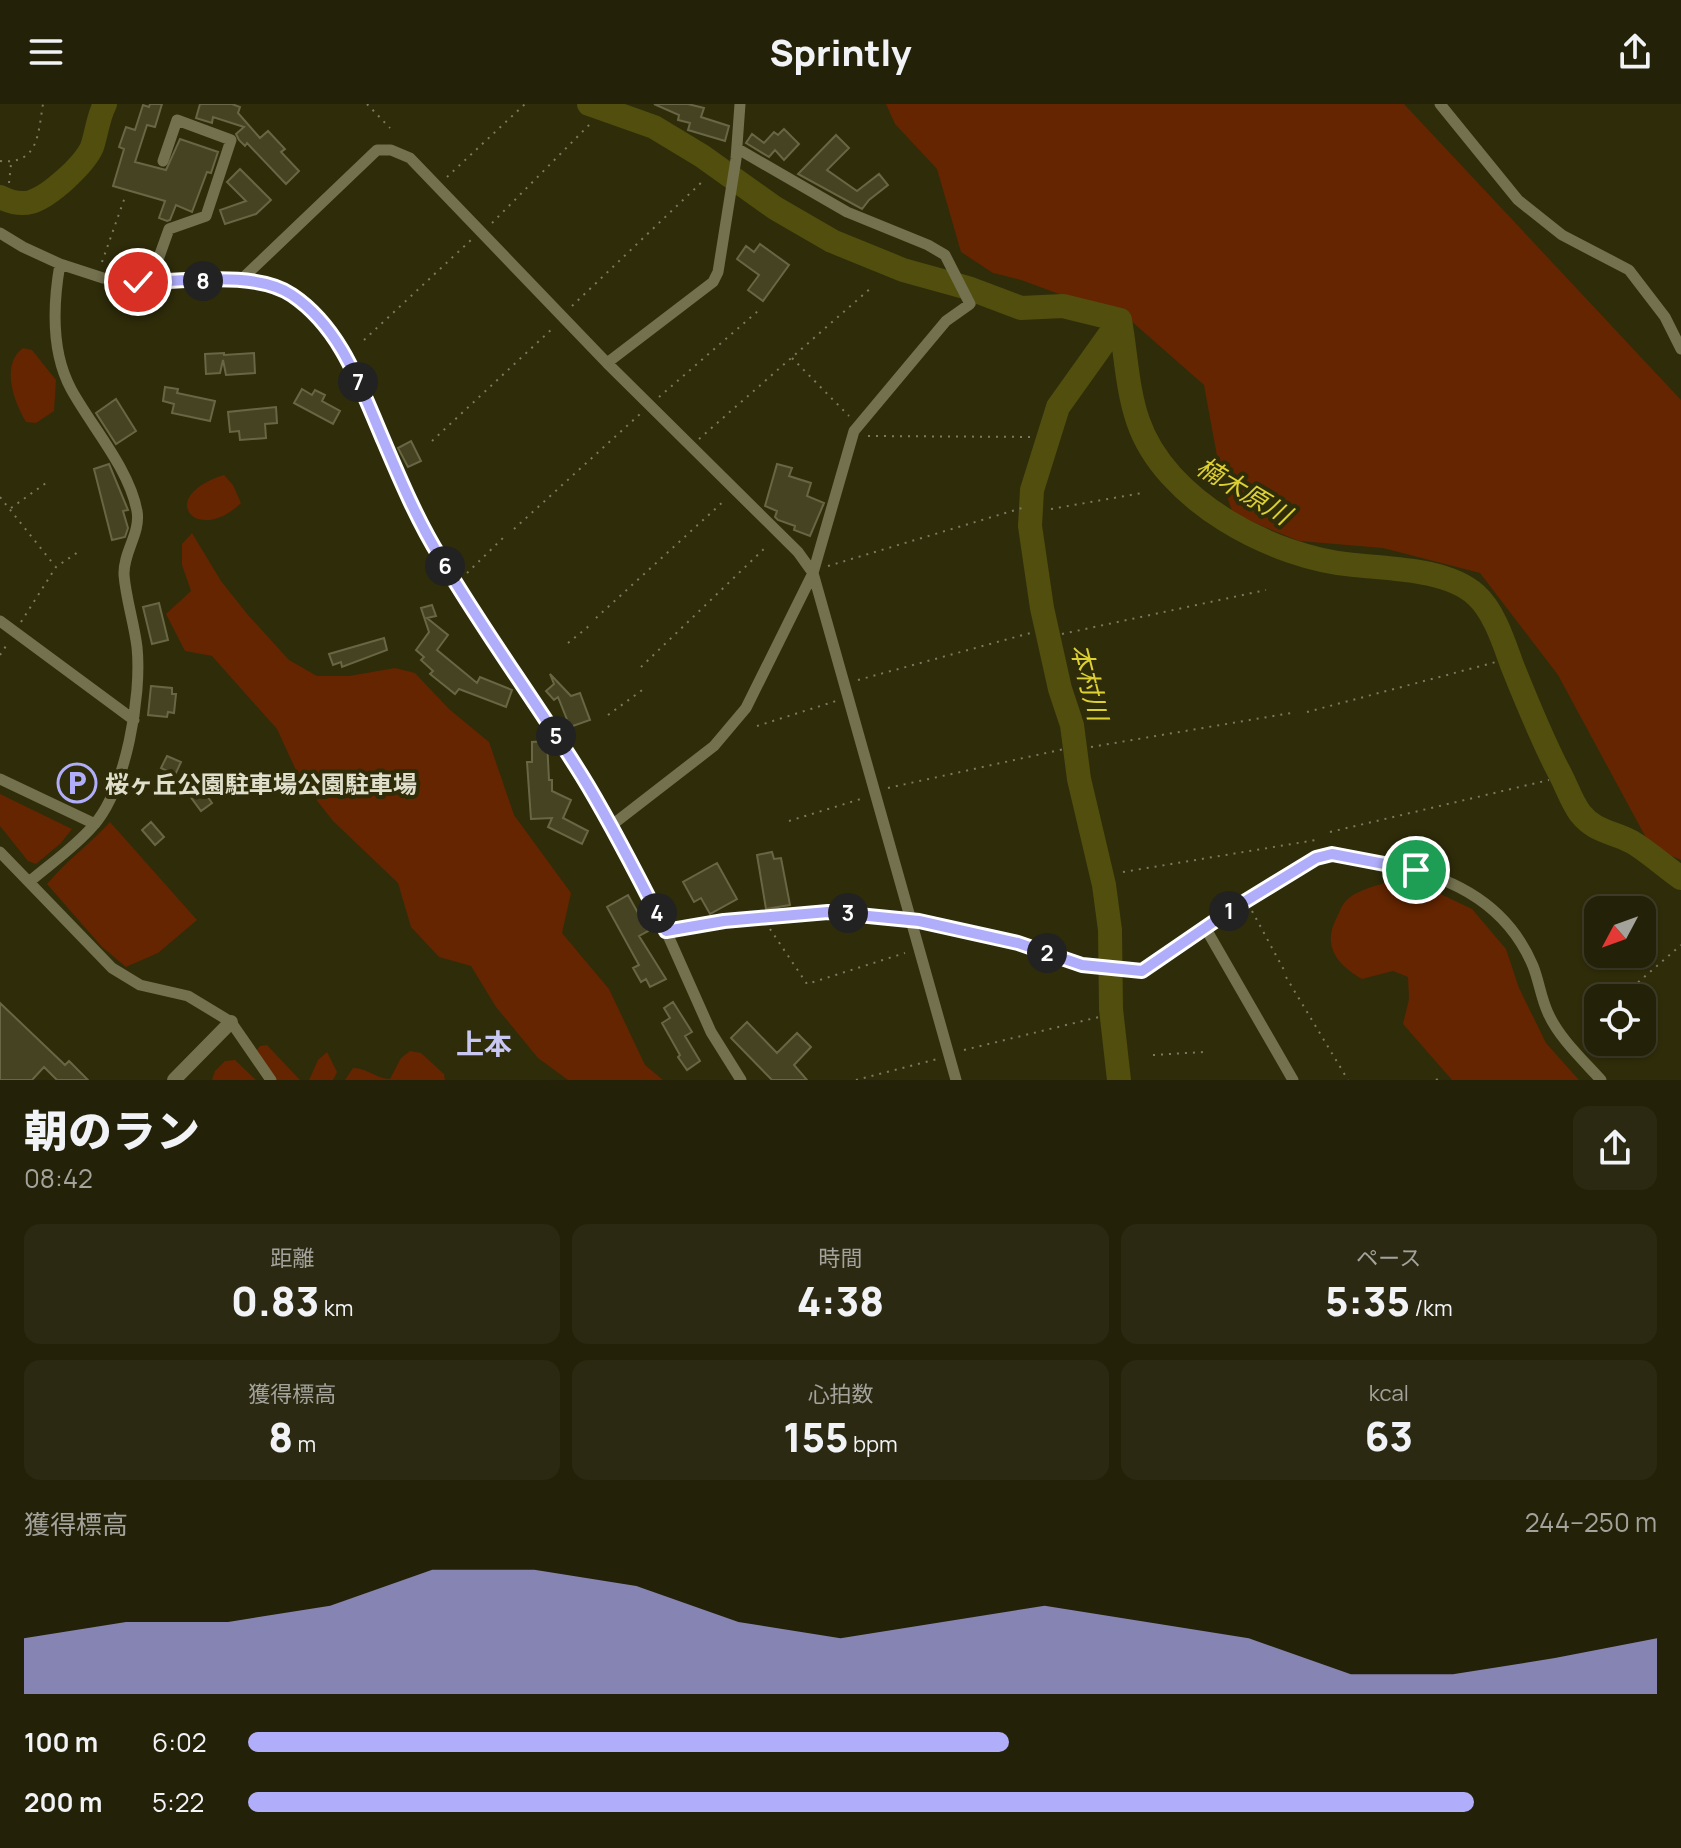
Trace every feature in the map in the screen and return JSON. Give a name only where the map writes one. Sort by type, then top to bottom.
[{"type":"street","points":[[607,363],[713,282],[718,272],[737,154],[740,104]]},
{"type":"street","points":[[1440,104],[1518,200],[1562,235],[1629,270],[1665,317],[1681,349]]},
{"type":"street","points":[[150,282],[169,229],[206,216],[231,140],[177,120],[163,161]]},
{"type":"street","points":[[243,278],[377,150],[391,150],[410,158],[607,363],[798,552],[813,573],[956,1080]]},
{"type":"street","points":[[612,825],[714,746],[746,708],[813,573],[854,431],[946,321],[970,304],[945,255],[847,212],[737,154]]},
{"type":"street","points":[[0,233],[60,264],[103,278],[150,282],[243,278],[279,286],[296,298],[333,335],[353,370],[394,465],[438,555],[612,825],[666,931],[711,1032],[741,1080]]},
{"type":"street","points":[[29,882],[95,824],[117,781],[139,691],[137,647],[124,565],[136,532],[138,512],[113,454],[70,388],[61,368],[53,303],[60,264]]},
{"type":"street","points":[[0,621],[134,720]]},
{"type":"street","points":[[0,779],[95,824]]},
{"type":"street","points":[[0,852],[112,968],[140,985],[188,996],[231,1022],[271,1080]]},
{"type":"street","points":[[666,931],[724,921],[828,912],[911,919],[1018,943],[1082,965],[1142,971],[1231,910],[1316,858],[1332,854],[1416,870],[1494,907],[1516,932],[1557,1028],[1601,1080]]},
{"type":"street","points":[[1206,929],[1293,1080]]},
{"type":"street","points":[[174,1080],[231,1022]]},
{"type":"path","points":[[0,161],[11,162],[27,155],[36,146],[43,104]]},
{"type":"path","points":[[367,104],[390,128]]},
{"type":"path","points":[[446,178],[525,104]]},
{"type":"path","points":[[491,224],[592,122]]},
{"type":"path","points":[[9,183],[11,162]]},
{"type":"path","points":[[572,306],[704,180]]},
{"type":"path","points":[[100,267],[125,197]]},
{"type":"path","points":[[364,340],[476,236]]},
{"type":"path","points":[[698,439],[872,287]]},
{"type":"path","points":[[658,397],[758,311]]},
{"type":"path","points":[[432,441],[558,323]]},
{"type":"path","points":[[791,358],[852,420]]},
{"type":"path","points":[[514,529],[642,412]]},
{"type":"path","points":[[863,436],[1036,437]]},
{"type":"path","points":[[10,509],[46,483]]},
{"type":"path","points":[[1051,509],[1142,493]]},
{"type":"path","points":[[0,497],[56,567]]},
{"type":"path","points":[[596,618],[725,500]]},
{"type":"path","points":[[827,566],[1022,508]]},
{"type":"path","points":[[466,574],[506,535]]},
{"type":"path","points":[[641,667],[768,545]]},
{"type":"path","points":[[20,623],[56,567],[81,550]]},
{"type":"path","points":[[1062,634],[1266,590]]},
{"type":"path","points":[[568,643],[589,626]]},
{"type":"path","points":[[856,680],[1034,632]]},
{"type":"path","points":[[0,655],[11,638]]},
{"type":"path","points":[[1307,712],[1496,662]]},
{"type":"path","points":[[608,715],[645,688]]},
{"type":"path","points":[[757,726],[842,699]]},
{"type":"path","points":[[1091,747],[1291,713]]},
{"type":"path","points":[[887,789],[1064,749]]},
{"type":"path","points":[[1330,832],[1549,780]]},
{"type":"path","points":[[789,821],[870,796]]},
{"type":"path","points":[[1123,872],[1316,840]]},
{"type":"path","points":[[1250,907],[1284,970]]},
{"type":"path","points":[[767,925],[807,984],[911,951]]},
{"type":"path","points":[[1636,984],[1681,945]]},
{"type":"path","points":[[1286,977],[1348,1080]]},
{"type":"path","points":[[964,1050],[1103,1016]]},
{"type":"path","points":[[1153,1055],[1204,1052]]},
{"type":"path","points":[[856,1080],[942,1058]]},
{"type":"shaded area","points":[[886,104],[1404,104],[1681,400],[1681,860],[1651,847],[1558,675],[1480,573],[1383,548],[1299,541],[1233,514],[1221,478],[1204,385],[1130,320],[1021,280],[993,273],[961,252],[937,169],[895,124]]},
{"type":"shaded area","points":[[23,348],[32,350],[56,380],[54,411],[36,423],[26,422],[11,384],[12,364]]},
{"type":"shaded area","points":[[224,475],[233,485],[241,503],[225,515],[210,520],[198,519],[190,513],[187,505],[191,495],[203,484]]},
{"type":"shaded area","points":[[192,533],[221,581],[289,660],[317,676],[349,676],[395,668],[415,673],[449,709],[489,742],[514,815],[571,893],[562,933],[609,989],[645,1065],[663,1080],[568,1080],[538,1058],[496,1007],[471,966],[439,957],[411,927],[398,883],[333,821],[300,779],[277,729],[212,656],[185,651],[166,614],[191,591],[182,565],[182,544]]},
{"type":"shaded area","points":[[0,794],[72,829],[36,864],[28,861],[0,826]]},
{"type":"shaded area","points":[[110,822],[197,920],[158,953],[126,967],[102,947],[47,884]]},
{"type":"shaded area","points":[[1396,880],[1424,886],[1472,909],[1506,949],[1519,988],[1546,1043],[1579,1080],[1452,1080],[1403,1024],[1409,999],[1408,977],[1393,971],[1362,979],[1346,968],[1335,954],[1331,938],[1344,904],[1362,891]]},
{"type":"shaded area","points":[[267,1045],[300,1080],[272,1080],[256,1051],[260,1046]]},
{"type":"shaded area","points":[[410,1051],[421,1053],[444,1074],[445,1080],[345,1080],[353,1068],[390,1079],[401,1058]]},
{"type":"shaded area","points":[[327,1052],[337,1072],[333,1080],[309,1080],[318,1060]]},
{"type":"shaded area","points":[[235,1060],[256,1080],[212,1080],[215,1071],[225,1061]]},
{"type":"building","points":[[150,104],[162,104],[155,127],[147,125],[135,162],[166,170],[180,139],[218,152],[192,212],[176,205],[167,221],[159,218],[165,201],[113,186],[124,149],[119,147],[126,127],[135,130],[143,105],[149,107]]},
{"type":"building","points":[[200,104],[240,107],[238,113],[260,138],[268,131],[285,149],[281,152],[299,171],[286,184],[247,143],[245,146],[239,140],[236,134],[244,127],[213,117],[212,123],[196,118]]},
{"type":"building","points":[[654,104],[688,104],[704,108],[701,117],[729,126],[725,141],[688,130],[690,123],[678,120],[679,115]]},
{"type":"building","points":[[784,129],[799,144],[784,160],[775,150],[769,157],[746,143],[752,134],[764,143],[774,132],[778,135]]},
{"type":"building","points":[[836,135],[849,148],[827,170],[857,191],[879,174],[888,185],[862,209],[798,174]]},
{"type":"building","points":[[240,169],[271,200],[256,214],[225,224],[220,210],[246,201],[227,182]]},
{"type":"building","points":[[760,244],[789,265],[763,301],[748,290],[759,275],[737,259],[746,246],[754,252]]},
{"type":"building","points":[[254,353],[255,373],[226,375],[223,360],[220,373],[206,374],[205,354]]},
{"type":"building","points":[[165,387],[178,389],[177,393],[215,401],[210,421],[172,413],[174,404],[163,401]]},
{"type":"building","points":[[302,389],[312,395],[315,390],[325,395],[322,401],[340,411],[333,424],[294,403]]},
{"type":"building","points":[[116,399],[136,431],[116,444],[96,413]]},
{"type":"building","points":[[276,407],[277,423],[265,424],[266,438],[240,440],[239,431],[230,432],[228,412]]},
{"type":"building","points":[[411,441],[421,461],[408,467],[398,448]]},
{"type":"building","points":[[109,464],[128,510],[123,511],[128,528],[125,537],[112,540],[94,469]]},
{"type":"building","points":[[777,464],[792,468],[789,476],[811,483],[807,496],[824,503],[810,536],[778,520],[775,517],[777,511],[765,506]]},
{"type":"building","points":[[159,603],[168,640],[152,644],[143,607]]},
{"type":"building","points":[[432,605],[436,616],[427,618],[448,635],[437,650],[477,683],[480,677],[512,690],[506,707],[459,689],[455,694],[430,674],[433,671],[421,660],[424,657],[416,650],[429,632],[421,608]]},
{"type":"building","points":[[384,638],[387,650],[342,667],[341,662],[333,665],[329,654]]},
{"type":"building","points":[[550,674],[571,696],[580,693],[590,720],[570,727],[558,697],[554,700],[546,691],[554,684]]},
{"type":"building","points":[[151,686],[172,688],[172,694],[176,694],[174,713],[168,712],[167,717],[148,715]]},
{"type":"building","points":[[547,741],[552,791],[571,800],[563,818],[588,831],[582,844],[548,827],[552,818],[531,819],[527,762],[532,762],[532,742]]},
{"type":"building","points":[[167,756],[181,762],[175,775],[161,768]]},
{"type":"building","points":[[193,776],[212,803],[201,811],[181,784]]},
{"type":"building","points":[[151,822],[164,837],[155,845],[142,830]]},
{"type":"building","points":[[772,852],[774,859],[781,858],[790,905],[766,909],[757,855]]},
{"type":"building","points":[[717,863],[737,899],[710,914],[701,898],[694,902],[683,882]]},
{"type":"building","points":[[628,895],[648,931],[639,936],[666,979],[650,987],[646,979],[641,982],[633,968],[639,965],[607,907]]},
{"type":"building","points":[[673,1002],[692,1032],[685,1036],[700,1061],[687,1070],[662,1023],[670,1018],[664,1008]]},
{"type":"building","points":[[0,1003],[65,1065],[69,1061],[88,1080],[57,1080],[44,1067],[32,1080],[0,1080]]},
{"type":"building","points":[[747,1022],[777,1053],[797,1033],[811,1047],[794,1065],[807,1080],[772,1080],[731,1038]]},
{"type":"waterway","name":"楠木原川","points":[[0,197],[15,202],[31,202],[66,179],[92,147],[105,104]]},
{"type":"waterway","name":"楠木原川","points":[[589,104],[654,127],[702,156],[775,208],[832,241],[903,270],[968,288],[1021,308],[1063,306],[1120,320]]},
{"type":"waterway","name":"楠木原川","points":[[1120,320],[1134,409],[1152,450],[1172,476],[1197,500],[1226,520],[1290,551],[1323,560],[1434,575],[1464,586],[1476,595],[1498,628],[1539,731],[1580,813],[1598,828],[1638,846],[1681,878]]},
{"type":"waterway","name":"本村川","points":[[1119,1080],[1111,1009],[1110,930],[1104,885],[1079,779],[1072,725],[1060,689],[1042,608],[1030,526],[1032,490],[1058,407],[1120,320]]},
{"type":"place","name":"桜ヶ丘公園駐車場公園駐車場","points":[[77,783]]},
{"type":"district","name":"上本","points":[[484,1043]]},
{"type":"route","points":[[138,282],[243,278],[279,286],[312,312],[333,335],[353,370],[394,465],[438,555],[612,825],[666,931],[724,921],[828,912],[919,921],[1018,943],[1082,965],[1142,971],[1231,910],[1316,858],[1332,854],[1416,870]]}]
